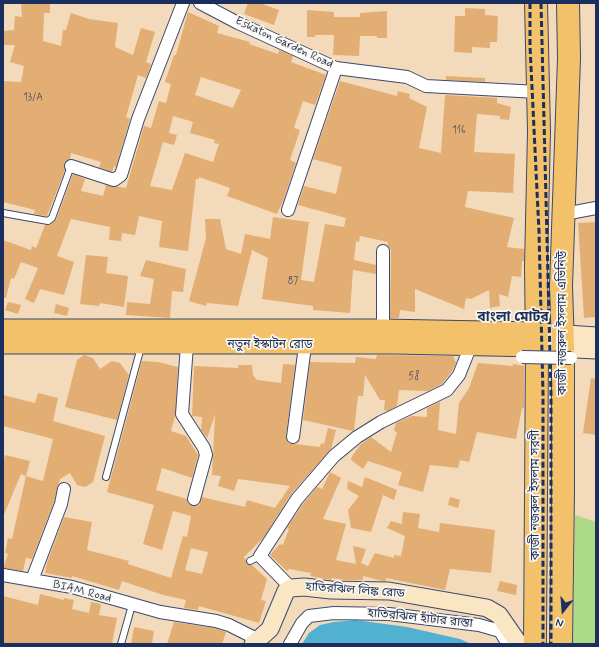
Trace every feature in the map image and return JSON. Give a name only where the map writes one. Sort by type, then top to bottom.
[{"type":"highway","points":[[527,343],[536,267],[539,130],[536,3]]},
{"type":"highway","name":"কাজী নজরুল ইসলাম এভিনিউ","points":[[561,644],[566,346],[561,286],[569,58],[568,3]]},
{"type":"highway","name":"কাজী নজরুল ইসলাম সরণী","points":[[527,343],[535,644]]},
{"type":"main road","points":[[454,330],[466,327],[520,324],[526,320],[532,313],[531,282],[536,267]]},
{"type":"main road","name":"নতুন ইস্কাটন রোড","points":[[3,329],[118,337],[141,345],[187,345],[244,337],[305,346],[390,334],[472,345],[527,343]]},
{"type":"main road","name":"নতুন ইস্কাটন রোড","points":[[3,344],[118,337],[244,337],[390,334],[454,330],[527,343]]},
{"type":"street","points":[[71,166],[114,180],[121,175],[138,119],[183,3]]},
{"type":"street","name":"Eskaton Garden Road","points":[[200,3],[238,23],[336,68],[407,77],[426,86],[538,92]]},
{"type":"street","points":[[288,210],[336,68]]},
{"type":"street","points":[[564,214],[596,208]]},
{"type":"street","points":[[383,251],[390,334]]},
{"type":"street","points":[[566,346],[596,336]]},
{"type":"street","points":[[527,343],[596,350]]},
{"type":"street","points":[[187,345],[182,414],[204,448],[206,455],[194,499]]},
{"type":"street","points":[[291,588],[255,559],[297,499],[334,456],[357,437],[381,422],[447,390],[459,375],[472,345]]},
{"type":"street","points":[[293,437],[305,346]]},
{"type":"street","points":[[32,580],[60,504],[64,489]]},
{"type":"street","name":"BIAM Road","points":[[3,575],[72,588],[160,612],[216,622],[239,630],[253,643]]},
{"type":"street","name":"হাতিরঝিল লিঙ্ক রোড","points":[[253,643],[270,629],[283,595],[291,588],[388,591],[487,608],[499,614],[520,644]]},
{"type":"street","name":"হাতিরঝিল হাঁটার রাস্তা","points":[[290,644],[302,623],[309,616],[334,612],[389,614],[479,625],[500,630],[508,644]]},
{"type":"lane","points":[[3,213],[48,221],[52,218],[71,166]]},
{"type":"lane","points":[[106,477],[141,345]]},
{"type":"lane","points":[[121,644],[132,605]]},
{"type":"green space","points":[[575,515],[596,522],[596,644],[573,644]]},
{"type":"water","points":[[356,620],[407,627],[460,639],[471,644],[302,644],[309,633],[320,625]]},
{"type":"building","points":[[21,3],[50,3],[50,13],[44,13],[43,41],[61,46],[63,30],[66,30],[71,13],[89,19],[118,23],[115,47],[133,55],[141,28],[155,32],[146,62],[151,64],[146,78],[138,75],[126,117],[130,119],[116,167],[114,166],[112,172],[99,167],[101,162],[71,153],[70,159],[64,163],[65,170],[47,216],[34,214],[35,210],[3,202],[3,81],[21,82],[24,66],[10,62],[15,45],[3,45],[3,31],[14,30],[15,16],[22,17]]},
{"type":"building","points":[[248,3],[260,3],[279,10],[274,25],[244,14]]},
{"type":"building","points":[[465,8],[485,9],[485,15],[498,16],[497,42],[490,42],[490,48],[472,47],[472,53],[454,52],[455,16],[465,16]]},
{"type":"building","points":[[307,10],[334,12],[334,17],[360,17],[360,13],[387,11],[387,38],[377,38],[377,36],[360,36],[359,56],[333,55],[334,35],[315,35],[315,37],[307,37]]},
{"type":"building","points":[[188,12],[219,26],[217,33],[250,42],[249,44],[278,54],[279,50],[293,56],[291,62],[326,75],[315,105],[303,101],[294,128],[300,130],[290,160],[296,163],[277,214],[227,196],[230,188],[199,177],[199,179],[196,179],[188,251],[159,247],[162,221],[139,216],[135,235],[122,233],[121,241],[109,240],[110,227],[71,219],[57,256],[74,262],[64,295],[40,289],[34,303],[25,299],[38,268],[21,262],[14,279],[11,278],[6,298],[3,298],[3,240],[31,250],[32,246],[36,248],[45,225],[50,225],[56,220],[73,174],[85,179],[81,191],[103,196],[106,185],[126,188],[144,126],[151,128],[159,101],[166,103],[171,84],[165,82],[174,55],[176,55]],"holes":[[[201,77],[241,90],[233,108],[195,95]],[[173,116],[193,122],[190,133],[215,140],[214,143],[219,144],[213,162],[185,153],[172,190],[150,186],[163,142],[174,145],[177,135],[169,133]]]},
{"type":"building","points":[[446,76],[485,78],[485,82],[446,80]]},
{"type":"building","points":[[340,81],[397,96],[398,91],[410,94],[409,98],[427,107],[419,148],[441,153],[445,95],[497,98],[497,103],[511,107],[509,120],[500,119],[500,116],[477,114],[474,152],[515,154],[513,193],[468,191],[465,207],[514,218],[507,247],[524,249],[524,261],[522,261],[521,277],[512,276],[508,297],[499,294],[500,306],[490,308],[489,290],[471,299],[466,298],[464,309],[415,289],[415,312],[400,310],[399,318],[390,318],[391,250],[388,242],[360,236],[359,242],[356,241],[354,260],[376,265],[376,274],[353,270],[350,313],[313,310],[313,306],[262,299],[268,258],[252,250],[238,306],[207,303],[206,306],[189,301],[206,238],[205,219],[220,219],[226,249],[241,254],[245,234],[270,239],[273,217],[309,222],[301,280],[314,282],[325,224],[344,227],[346,218],[298,205],[304,186],[336,194],[342,167],[313,159]]},
{"type":"building","points":[[596,222],[596,317],[584,318],[578,223]]},
{"type":"building","points":[[86,255],[108,257],[106,273],[128,276],[124,307],[100,303],[99,306],[80,304]]},
{"type":"building","points":[[146,260],[186,269],[183,292],[172,291],[170,318],[126,315],[127,302],[150,304],[154,279],[140,276]]},
{"type":"building","points":[[8,302],[21,305],[18,314],[5,310]]},
{"type":"building","points":[[56,304],[69,308],[67,316],[54,313]]},
{"type":"building","points":[[84,355],[93,358],[100,369],[112,361],[120,363],[129,375],[117,420],[65,407],[77,360]]},
{"type":"building","points":[[377,355],[453,356],[456,363],[442,384],[428,391],[399,390],[397,406],[388,411],[384,410],[385,400],[380,400],[365,375],[363,396],[358,396],[353,431],[303,420],[310,362],[355,363],[356,357],[376,359]]},
{"type":"building","points":[[142,361],[158,362],[178,367],[175,416],[171,431],[186,436],[198,455],[192,478],[162,468],[156,490],[187,499],[188,504],[192,506],[199,505],[202,497],[245,507],[247,500],[275,508],[290,486],[238,479],[234,491],[218,486],[221,476],[212,475],[215,415],[207,438],[201,430],[202,417],[192,416],[194,366],[238,368],[238,365],[252,365],[253,375],[257,380],[281,383],[283,364],[295,365],[286,436],[288,443],[320,447],[321,443],[324,444],[328,428],[336,430],[331,449],[291,494],[264,537],[244,557],[247,564],[252,565],[267,579],[261,600],[266,601],[259,623],[199,606],[198,610],[184,608],[186,600],[163,595],[122,581],[119,590],[72,576],[72,578],[45,573],[47,563],[64,517],[92,522],[87,550],[129,561],[128,564],[171,578],[183,536],[187,537],[191,516],[173,511],[162,550],[143,544],[154,505],[107,492]],"holes":[[[191,548],[208,552],[202,574],[185,570]]]},
{"type":"building","points":[[478,363],[513,366],[513,364],[524,366],[524,408],[522,408],[516,439],[477,432],[469,462],[460,460],[458,468],[430,465],[423,492],[398,485],[402,472],[368,461],[363,469],[351,460],[352,456],[361,444],[371,437],[391,452],[397,432],[394,431],[396,423],[412,416],[427,417],[427,408],[440,402],[438,430],[456,434],[459,403],[469,388]]},
{"type":"building","points":[[591,378],[596,379],[596,435],[583,433]]},
{"type":"building","points":[[38,393],[58,398],[53,421],[105,436],[93,482],[85,487],[77,485],[70,473],[60,479],[54,502],[32,559],[26,558],[23,571],[3,568],[8,554],[5,553],[8,538],[12,539],[26,476],[43,481],[53,439],[3,426],[3,395],[35,403]]},
{"type":"building","points":[[5,455],[30,461],[26,476],[21,474],[3,517],[3,463]]},
{"type":"building","points":[[330,472],[341,478],[323,519],[346,524],[336,560],[356,564],[353,546],[366,549],[361,563],[368,566],[375,553],[394,558],[394,555],[401,556],[405,536],[387,528],[391,521],[402,524],[403,512],[420,514],[418,528],[439,532],[440,523],[495,530],[491,573],[450,569],[445,590],[386,578],[386,581],[363,576],[363,580],[332,578],[331,580],[310,576],[311,573],[289,569],[287,571],[270,555],[280,544],[283,545],[289,529],[287,528],[303,504],[317,487],[322,489]]},
{"type":"building","points":[[365,477],[397,490],[394,500],[383,495],[371,532],[351,528],[348,510],[359,496],[347,489],[348,481],[362,487]]},
{"type":"building","points":[[450,497],[460,500],[458,508],[448,505]]},
{"type":"building","points":[[500,581],[517,585],[516,595],[497,591]]},
{"type":"building","points":[[40,594],[64,600],[64,598],[74,600],[72,609],[89,613],[91,602],[101,604],[99,615],[117,618],[112,644],[3,644],[3,596],[38,605]]},
{"type":"building","points":[[174,622],[214,628],[226,632],[222,644],[167,644]]},
{"type":"building","points":[[134,627],[154,631],[152,644],[131,644]]},
{"type":"railway","points":[[530,3],[530,46],[539,232],[543,393],[543,644]]},
{"type":"railway","points":[[541,3],[551,394],[551,644]]},
{"type":"district","name":"বাংলা মোটর","points":[[513,318]]}]
